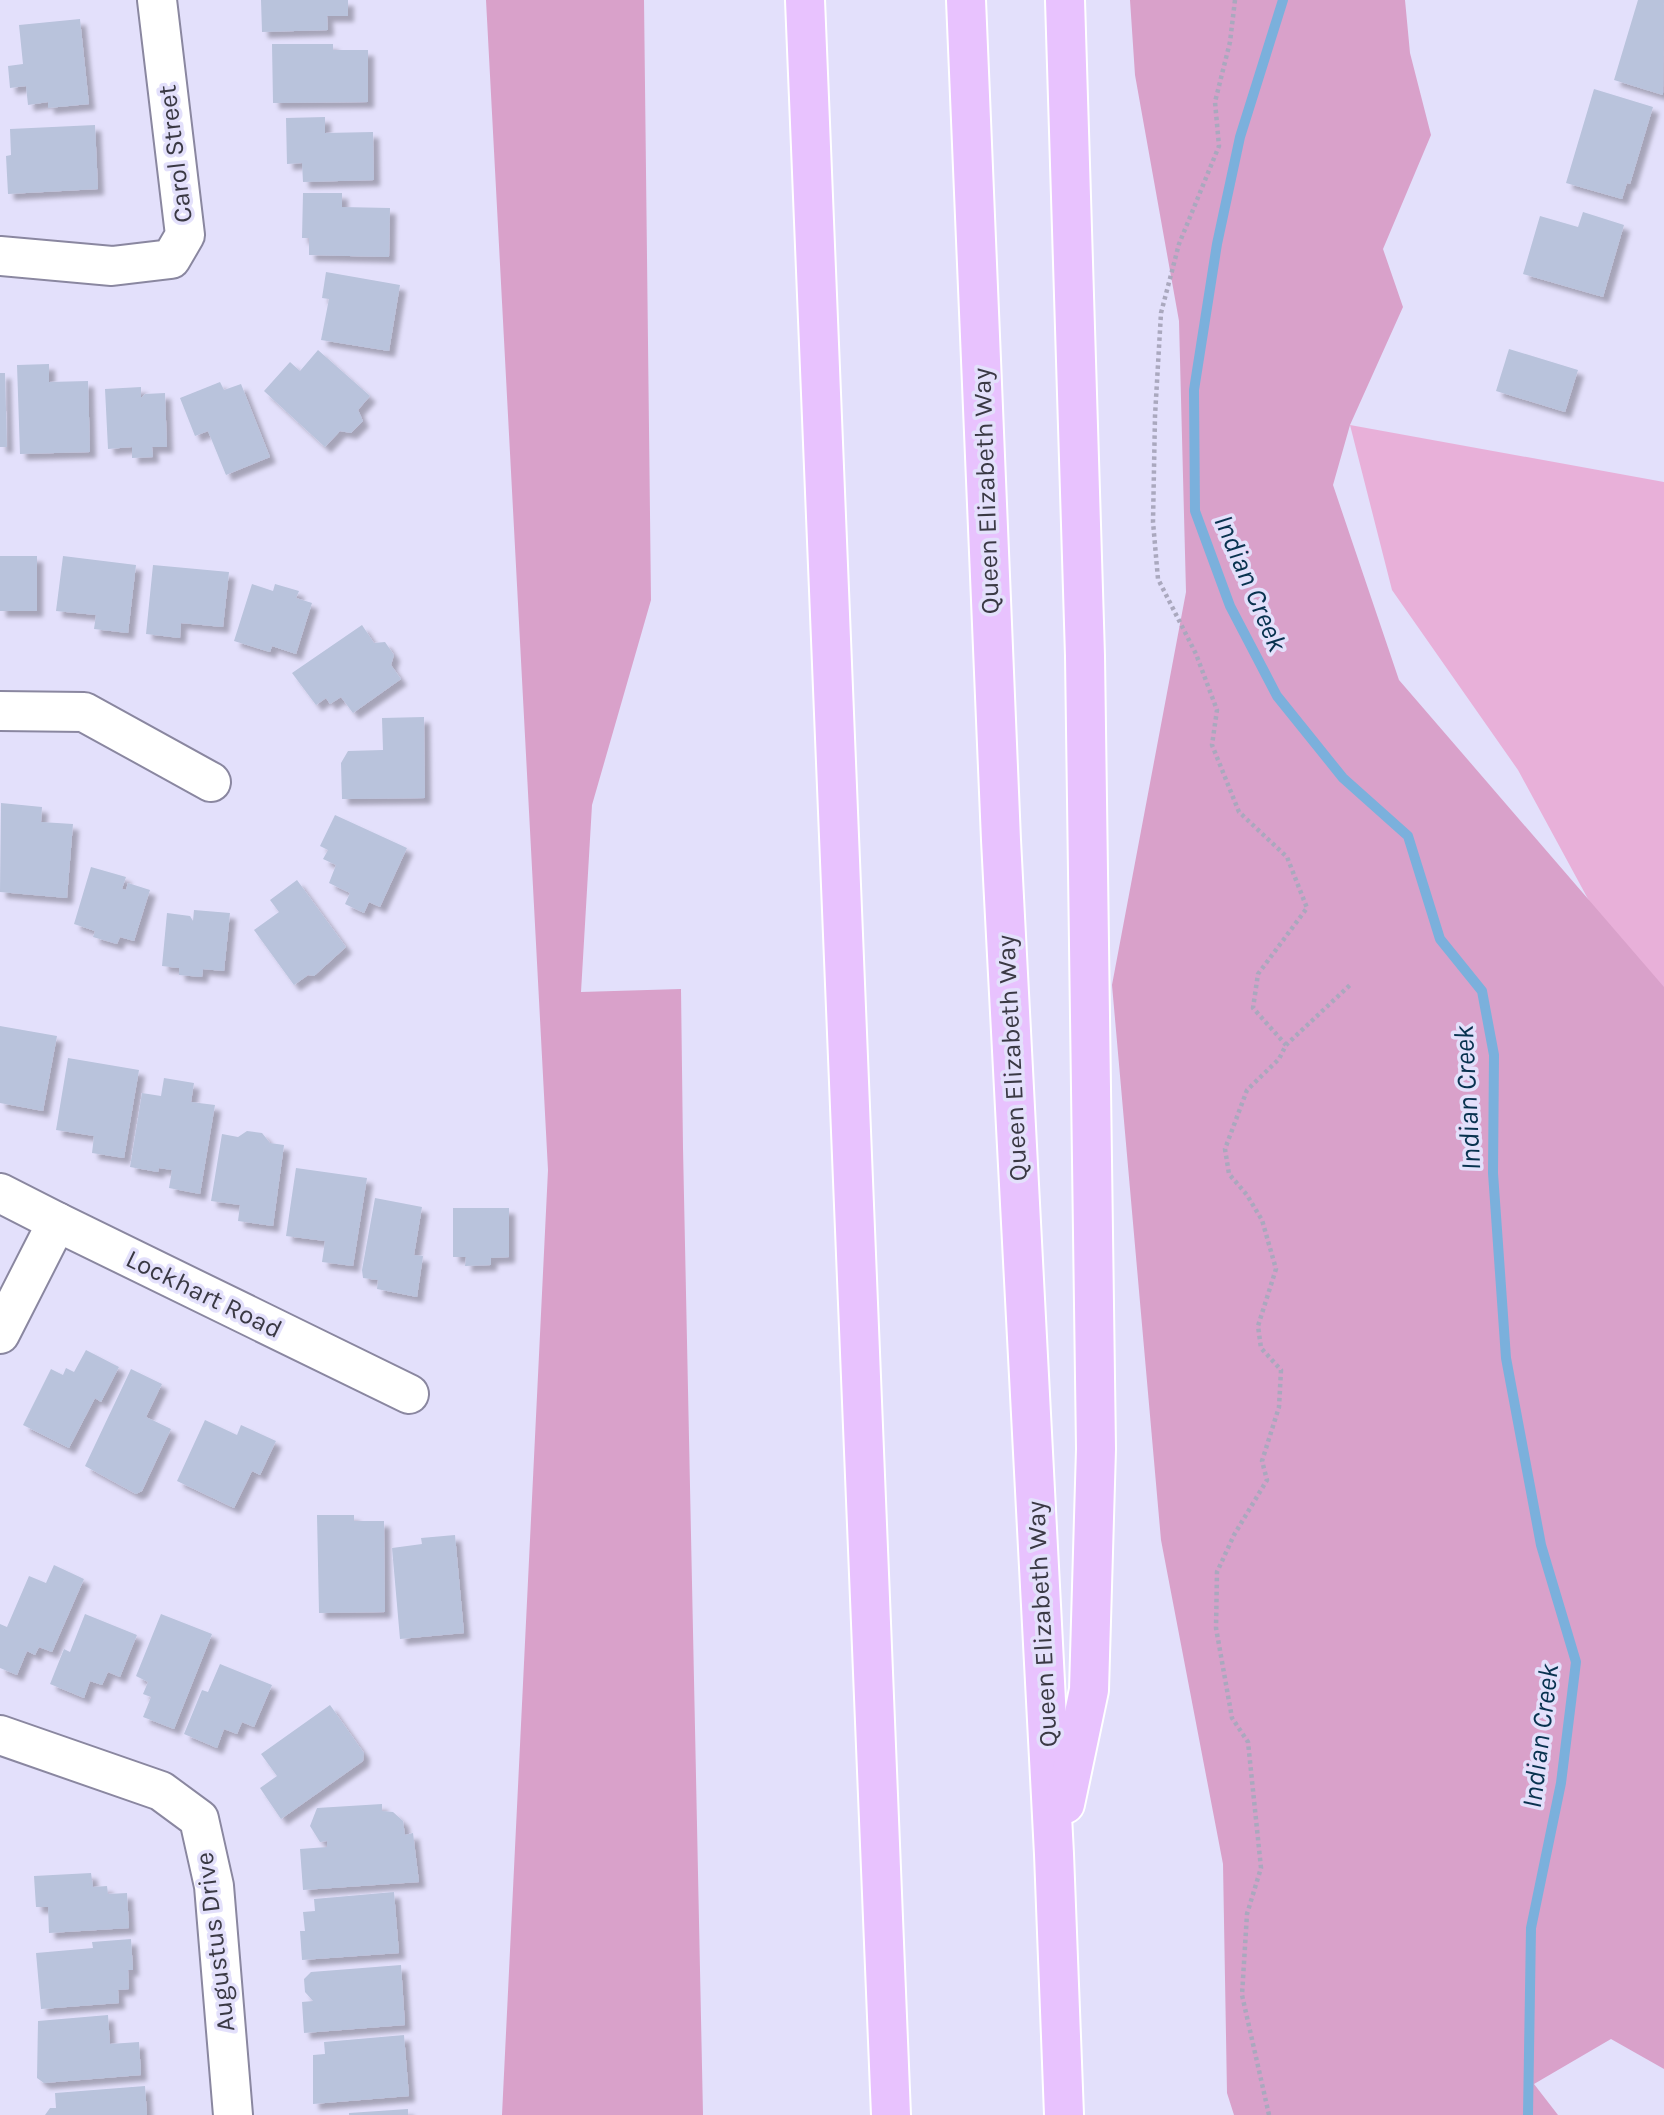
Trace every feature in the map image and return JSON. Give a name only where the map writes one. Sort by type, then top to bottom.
[{"type":"highway","points":[[779,0],[809,102]]},
{"type":"highway","points":[[805,0],[891,2115]]},
{"type":"highway","name":"Queen Elizabeth Way","points":[[966,0],[1000,826],[1054,1854],[1064,2115]]},
{"type":"highway","points":[[1054,1854],[1089,1690],[1096,1449],[1085,656],[1065,0]]},
{"type":"street","name":"Carol Street","points":[[0,256],[113,266],[171,259],[185,235],[157,0]]},
{"type":"street","points":[[0,711],[84,712],[211,782]]},
{"type":"street","name":"Lockhart Road","points":[[0,1193],[409,1394]]},
{"type":"street","points":[[0,1334],[57,1223]]},
{"type":"street","name":"Augustus Drive","points":[[0,1735],[162,1791],[199,1819],[214,1886],[233,2115]]},
{"type":"path","points":[[1235,0],[1230,42],[1215,102],[1219,146],[1179,244],[1161,313],[1153,522],[1158,579],[1196,654],[1217,710],[1212,745],[1239,812],[1287,857],[1307,908],[1258,974],[1254,996],[1253,1008],[1286,1045]]},
{"type":"path","points":[[1269,2115],[1242,1995],[1247,1914],[1261,1868],[1248,1742],[1232,1718],[1216,1628],[1217,1572],[1234,1535],[1267,1480],[1262,1461],[1279,1407],[1282,1370],[1261,1348],[1258,1326],[1276,1269],[1262,1220],[1247,1195],[1229,1174],[1225,1149],[1247,1090],[1279,1059],[1286,1045],[1350,985]]},
{"type":"shaded area","points":[[486,0],[644,0],[651,600],[592,805],[581,992],[681,989],[703,2115],[502,2115],[548,1170]]},
{"type":"shaded area","points":[[1130,0],[1405,0],[1410,53],[1431,135],[1383,249],[1403,307],[1350,425],[1333,485],[1399,680],[1664,987],[1664,2069],[1611,2039],[1534,2084],[1558,2115],[1234,2115],[1227,2093],[1223,1864],[1161,1540],[1112,985],[1186,592],[1179,321],[1135,75]]},
{"type":"shaded area","points":[[1350,425],[1664,482],[1664,1039],[1518,770],[1392,590]]},
{"type":"building","points":[[261,0],[348,0],[348,16],[327,16],[328,30],[262,32]]},
{"type":"building","points":[[1638,0],[1664,0],[1663,95],[1614,80]]},
{"type":"building","points":[[80,19],[89,104],[48,108],[48,102],[28,105],[26,86],[10,88],[8,66],[23,64],[19,25]]},
{"type":"building","points":[[272,44],[333,44],[333,50],[368,50],[368,102],[273,103]]},
{"type":"building","points":[[1594,89],[1653,107],[1630,184],[1627,183],[1622,199],[1566,183]]},
{"type":"building","points":[[325,117],[325,133],[373,132],[374,180],[303,182],[302,163],[287,164],[286,118]]},
{"type":"building","points":[[95,125],[98,189],[8,194],[6,156],[11,155],[10,129]]},
{"type":"building","points":[[303,193],[342,193],[342,207],[390,208],[389,257],[309,255],[309,238],[302,238]]},
{"type":"building","points":[[1583,212],[1624,225],[1603,297],[1523,274],[1540,216],[1578,227]]},
{"type":"building","points":[[326,272],[400,285],[389,351],[321,340],[329,299],[322,298]]},
{"type":"building","points":[[1509,349],[1578,370],[1565,412],[1496,391]]},
{"type":"building","points":[[318,350],[370,396],[358,410],[363,421],[351,433],[340,431],[325,447],[264,391],[290,362],[300,371]]},
{"type":"building","points":[[49,364],[49,382],[88,381],[90,452],[20,454],[17,365]]},
{"type":"building","points":[[0,373],[5,373],[7,447],[0,447]]},
{"type":"building","points":[[220,382],[224,390],[241,384],[270,457],[226,475],[208,431],[195,436],[180,398]]},
{"type":"building","points":[[141,387],[141,398],[145,394],[165,393],[167,447],[152,447],[153,457],[132,458],[132,447],[108,449],[105,389]]},
{"type":"building","points":[[0,556],[37,556],[37,611],[0,611]]},
{"type":"building","points":[[63,556],[136,565],[128,633],[94,629],[96,615],[56,611]]},
{"type":"building","points":[[153,565],[229,572],[223,627],[181,623],[180,638],[146,634]]},
{"type":"building","points":[[252,584],[273,591],[275,584],[299,591],[296,598],[312,603],[296,654],[272,646],[270,652],[234,641]]},
{"type":"building","points":[[362,625],[374,643],[385,642],[394,655],[391,665],[401,679],[353,713],[341,697],[330,704],[326,698],[316,705],[292,673]]},
{"type":"building","points":[[424,717],[425,798],[342,799],[341,763],[348,751],[383,750],[382,718]]},
{"type":"building","points":[[1,803],[42,807],[41,822],[73,824],[67,898],[0,892]]},
{"type":"building","points":[[335,815],[407,848],[380,907],[369,902],[364,913],[345,904],[350,893],[329,883],[336,865],[323,859],[328,850],[320,846]]},
{"type":"building","points":[[91,867],[126,877],[122,889],[126,890],[128,883],[150,890],[134,941],[120,937],[117,944],[93,937],[95,931],[74,924]]},
{"type":"building","points":[[297,880],[346,947],[314,976],[308,975],[294,985],[254,930],[279,912],[270,900]]},
{"type":"building","points":[[194,910],[230,913],[224,971],[203,969],[202,977],[179,975],[179,968],[162,966],[167,913],[190,916],[193,921]]},
{"type":"building","points":[[0,1026],[57,1036],[43,1111],[0,1103]]},
{"type":"building","points":[[68,1058],[139,1070],[124,1158],[92,1153],[94,1136],[56,1130]]},
{"type":"building","points":[[164,1078],[194,1083],[191,1102],[215,1105],[200,1194],[169,1188],[172,1170],[159,1168],[158,1172],[130,1167],[142,1093],[161,1096]]},
{"type":"building","points":[[247,1131],[262,1133],[270,1143],[284,1145],[273,1226],[238,1221],[240,1205],[211,1201],[222,1134],[238,1137]]},
{"type":"building","points":[[296,1168],[367,1178],[353,1266],[322,1262],[325,1241],[286,1236]]},
{"type":"building","points":[[375,1198],[422,1207],[414,1255],[423,1256],[417,1297],[377,1289],[378,1280],[363,1278],[362,1270]]},
{"type":"building","points":[[453,1208],[509,1208],[509,1257],[491,1258],[491,1265],[465,1266],[466,1257],[453,1257]]},
{"type":"building","points":[[86,1350],[119,1367],[101,1402],[95,1398],[69,1448],[23,1425],[51,1369],[63,1375],[66,1368],[74,1372]]},
{"type":"building","points":[[131,1369],[162,1384],[146,1417],[171,1429],[142,1491],[136,1494],[85,1466]]},
{"type":"building","points":[[205,1420],[237,1435],[241,1425],[276,1441],[260,1475],[252,1471],[234,1508],[177,1481]]},
{"type":"building","points":[[317,1515],[354,1515],[354,1521],[384,1521],[385,1612],[319,1613]]},
{"type":"building","points":[[455,1535],[464,1633],[400,1639],[392,1548],[422,1544],[421,1538]]},
{"type":"building","points":[[54,1565],[84,1579],[52,1652],[39,1647],[35,1655],[27,1651],[17,1675],[0,1668],[0,1624],[7,1627],[29,1576],[46,1583]]},
{"type":"building","points":[[85,1614],[137,1635],[120,1677],[108,1672],[102,1685],[90,1681],[84,1698],[50,1684],[64,1649],[70,1652]]},
{"type":"building","points":[[161,1614],[212,1634],[174,1729],[143,1717],[151,1697],[143,1694],[148,1682],[136,1676]]},
{"type":"building","points":[[220,1664],[272,1685],[254,1727],[242,1722],[237,1734],[224,1729],[217,1748],[184,1734],[202,1690],[208,1692]]},
{"type":"building","points":[[330,1705],[364,1753],[363,1761],[281,1819],[260,1788],[277,1776],[261,1754]]},
{"type":"building","points":[[382,1804],[382,1811],[393,1812],[403,1821],[405,1835],[413,1833],[419,1882],[303,1890],[300,1849],[327,1847],[327,1841],[320,1842],[310,1826],[317,1808]]},
{"type":"building","points":[[91,1873],[93,1887],[107,1886],[108,1894],[127,1893],[129,1928],[49,1933],[48,1907],[36,1907],[34,1876]]},
{"type":"building","points":[[394,1892],[399,1953],[302,1960],[300,1931],[305,1931],[303,1912],[315,1911],[314,1899]]},
{"type":"building","points":[[131,1939],[133,1970],[128,1970],[129,1989],[118,1990],[119,2003],[41,2009],[36,1953],[93,1948],[92,1942]]},
{"type":"building","points":[[401,1965],[405,2025],[304,2033],[302,2002],[313,2001],[305,1992],[304,1979],[311,1972]]},
{"type":"building","points":[[108,2015],[110,2044],[139,2042],[141,2075],[44,2083],[37,2078],[38,2021]]},
{"type":"building","points":[[404,2035],[409,2096],[313,2104],[313,2055],[325,2054],[324,2042]]},
{"type":"building","points":[[145,2086],[147,2115],[45,2115],[50,2108],[56,2108],[55,2093]]},
{"type":"building","points":[[408,2109],[408,2115],[349,2115],[349,2113]]},
{"type":"waterway","name":"Indian Creek","points":[[1283,0],[1240,137],[1217,244],[1194,390],[1195,511],[1230,606],[1277,696],[1343,778],[1408,836],[1440,939],[1482,991],[1494,1055],[1493,1173],[1506,1358],[1541,1545],[1576,1662],[1561,1783],[1531,1928],[1528,2115]]}]
